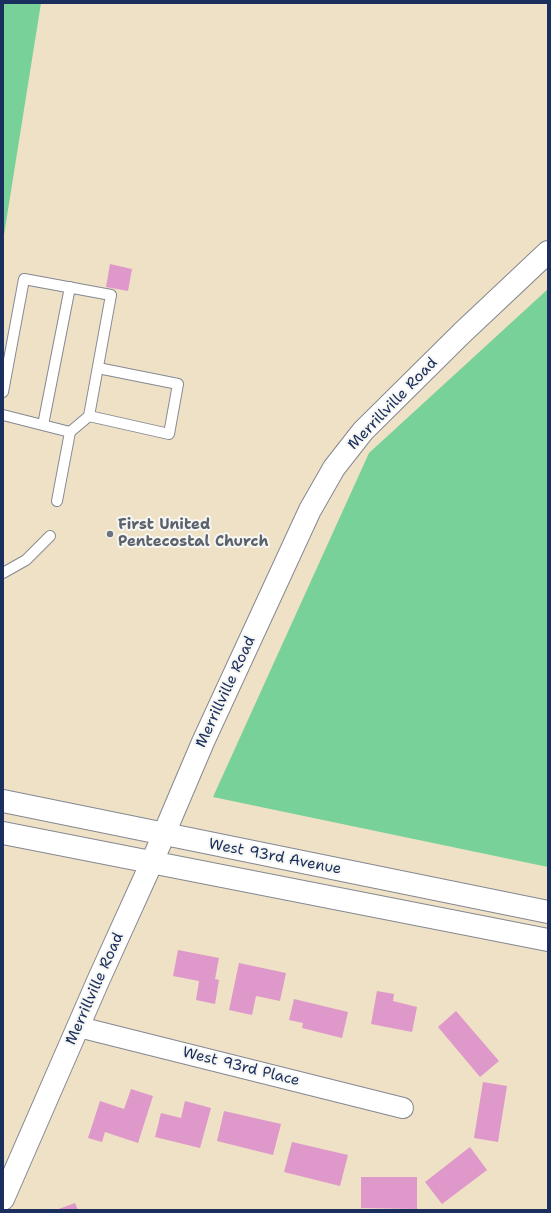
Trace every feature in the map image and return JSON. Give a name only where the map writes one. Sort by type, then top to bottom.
[{"type":"street","name":"Merrillville Road","points":[[3,1199],[98,981],[152,862],[203,742],[310,510],[334,468],[363,430],[462,333],[548,252]]},
{"type":"street","name":"West 93rd Avenue","points":[[3,801],[548,912]]},
{"type":"street","name":"West 93rd Avenue","points":[[3,832],[548,940]]},
{"type":"street","name":"West 93rd Place","points":[[79,1027],[403,1108]]},
{"type":"lane","points":[[3,392],[24,278],[111,295],[89,416],[70,432],[58,501]]},
{"type":"lane","points":[[43,425],[70,287]]},
{"type":"lane","points":[[89,416],[169,434],[178,384],[98,368]]},
{"type":"lane","points":[[3,415],[70,432]]},
{"type":"lane","points":[[3,573],[26,560],[50,536]]},
{"type":"green space","points":[[3,3],[41,3],[3,241]]},
{"type":"green space","points":[[548,289],[548,867],[213,797],[369,453]]},
{"type":"building","points":[[110,264],[132,269],[128,291],[106,287]]},
{"type":"building","points":[[178,950],[219,958],[215,979],[219,980],[215,1004],[196,1000],[199,981],[173,976]]},
{"type":"building","points":[[239,963],[286,973],[280,1001],[256,996],[252,1015],[229,1010]]},
{"type":"building","points":[[377,991],[394,994],[393,1001],[417,1007],[412,1032],[371,1024]]},
{"type":"building","points":[[294,999],[348,1012],[342,1038],[302,1028],[303,1023],[289,1020]]},
{"type":"building","points":[[456,1011],[499,1061],[480,1077],[438,1027]]},
{"type":"building","points":[[483,1082],[507,1086],[498,1142],[474,1138]]},
{"type":"building","points":[[131,1089],[153,1096],[138,1143],[105,1132],[102,1142],[88,1138],[100,1101],[124,1109]]},
{"type":"building","points":[[185,1101],[211,1108],[200,1148],[155,1137],[161,1113],[181,1118]]},
{"type":"building","points":[[224,1111],[281,1124],[273,1155],[217,1141]]},
{"type":"building","points":[[292,1142],[348,1155],[340,1186],[284,1172]]},
{"type":"building","points":[[470,1147],[487,1170],[442,1204],[425,1182]]},
{"type":"building","points":[[361,1177],[417,1177],[417,1209],[361,1208]]},
{"type":"building","points":[[75,1203],[78,1210],[56,1210]]},
{"type":"place","name":"First United Pentecostal Church","points":[[110,534]]}]
